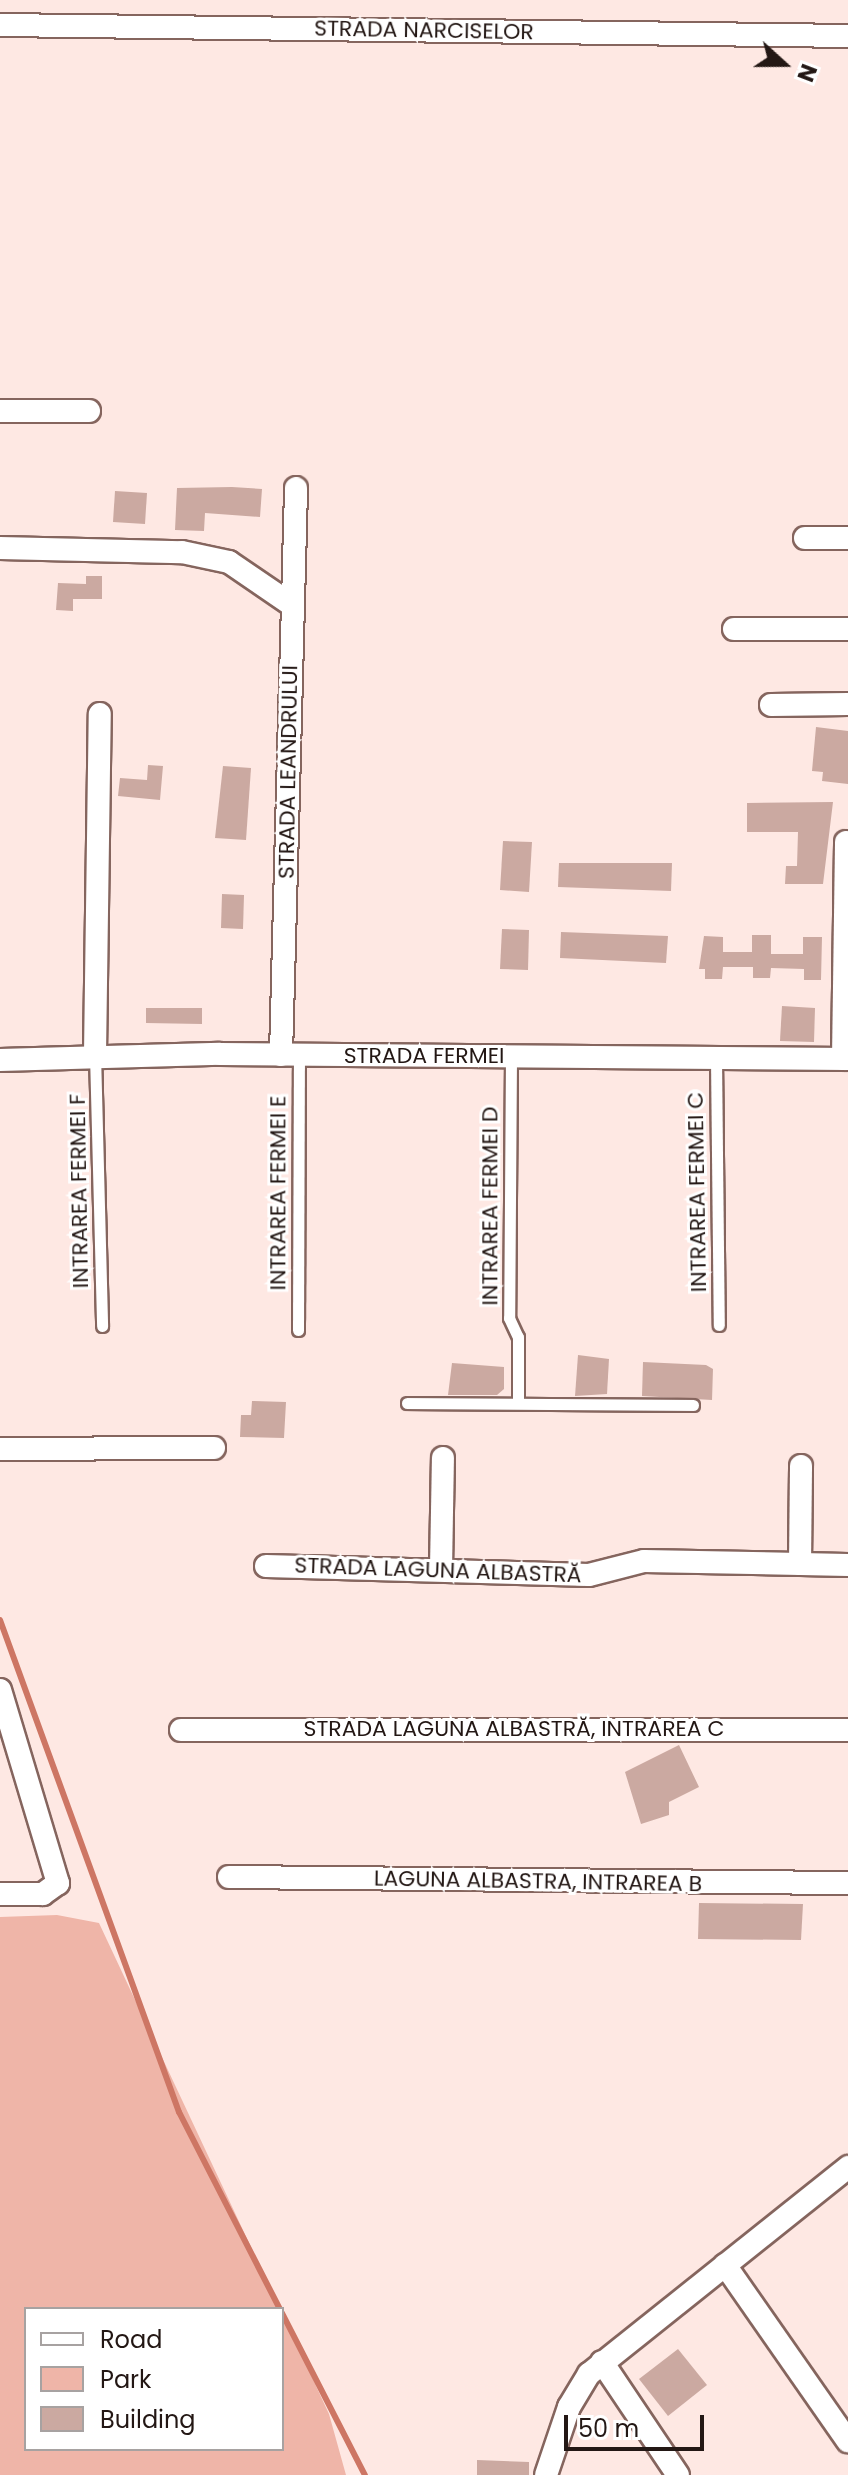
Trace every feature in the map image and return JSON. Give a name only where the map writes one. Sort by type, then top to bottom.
[{"type":"street","name":"STRADA NARCISELOR","points":[[0,25],[848,36]]},
{"type":"street","points":[[0,411],[89,411]]},
{"type":"street","name":"STRADA LEANDRULUI","points":[[290,1056],[292,605],[296,488]]},
{"type":"street","points":[[805,538],[848,538]]},
{"type":"street","points":[[0,548],[182,552],[229,562],[292,605]]},
{"type":"street","points":[[734,629],[848,629]]},
{"type":"street","points":[[771,705],[848,704]]},
{"type":"street","points":[[95,1054],[100,714]]},
{"type":"street","points":[[846,842],[846,1059]]},
{"type":"street","name":"STRADA FERMEI","points":[[0,1060],[95,1054],[846,1059]]},
{"type":"street","points":[[0,1449],[214,1448]]},
{"type":"street","points":[[441,1569],[443,1458]]},
{"type":"street","points":[[800,1564],[801,1466]]},
{"type":"street","name":"STRADA LAGUNA ALBASTRĂ","points":[[266,1566],[589,1575],[644,1561],[848,1565]]},
{"type":"street","points":[[0,1690],[58,1883],[43,1894],[0,1894]]},
{"type":"street","name":"STRADA LAGUNA ALBASTRĂ, INTRAREA C","points":[[181,1730],[848,1730]]},
{"type":"street","name":"LAGUNA ALBASTRA, INTRAREA B","points":[[229,1877],[848,1883]]},
{"type":"street","points":[[546,2475],[569,2407],[602,2362],[845,2176]]},
{"type":"street","points":[[725,2265],[848,2441]]},
{"type":"street","points":[[602,2362],[678,2475]]},
{"type":"lane","name":"INTRAREA FERMEI F","points":[[95,1054],[102,1326]]},
{"type":"lane","name":"INTRAREA FERMEI E","points":[[290,1056],[298,1330]]},
{"type":"lane","name":"INTRAREA FERMEI D","points":[[511,1057],[509,1318],[518,1337],[518,1402]]},
{"type":"lane","name":"INTRAREA FERMEI C","points":[[716,1058],[719,1325]]},
{"type":"lane","points":[[407,1403],[693,1405]]},
{"type":"green space","points":[[57,1915],[99,1923],[279,2307],[24,2307],[24,2451],[284,2451],[284,2317],[329,2414],[346,2475],[0,2475],[0,1917]]},
{"type":"building","points":[[177,488],[262,489],[260,517],[205,513],[204,531],[175,530]]},
{"type":"building","points":[[115,491],[147,493],[145,524],[113,522]]},
{"type":"building","points":[[86,576],[102,576],[102,599],[73,599],[73,611],[56,610],[58,583],[86,584]]},
{"type":"building","points":[[816,727],[848,731],[848,784],[822,781],[823,772],[812,771]]},
{"type":"building","points":[[148,765],[163,766],[160,800],[118,796],[120,778],[147,780]]},
{"type":"building","points":[[223,766],[251,768],[246,840],[215,838]]},
{"type":"building","points":[[833,802],[823,884],[785,884],[786,866],[797,866],[798,832],[747,832],[747,803]]},
{"type":"building","points":[[503,841],[532,842],[529,892],[500,890]]},
{"type":"building","points":[[559,863],[672,863],[671,891],[558,887]]},
{"type":"building","points":[[222,894],[244,895],[243,929],[221,928]]},
{"type":"building","points":[[502,929],[529,930],[528,970],[500,969]]},
{"type":"building","points":[[561,932],[668,936],[666,963],[560,958]]},
{"type":"building","points":[[752,935],[771,935],[771,954],[803,954],[803,937],[822,937],[821,980],[804,980],[804,969],[771,968],[770,978],[753,978],[753,967],[723,967],[722,979],[705,979],[705,969],[699,969],[704,936],[723,937],[723,952],[752,952]]},
{"type":"building","points":[[782,1006],[815,1008],[814,1042],[780,1041]]},
{"type":"building","points":[[146,1008],[202,1008],[202,1024],[146,1023]]},
{"type":"building","points":[[578,1355],[609,1359],[607,1394],[575,1396]]},
{"type":"building","points":[[643,1362],[706,1365],[713,1369],[712,1400],[642,1396]]},
{"type":"building","points":[[452,1363],[504,1367],[504,1389],[497,1395],[448,1395]]},
{"type":"building","points":[[252,1401],[286,1402],[284,1438],[240,1437],[241,1415],[251,1415]]},
{"type":"building","points":[[679,1745],[699,1787],[669,1802],[669,1815],[641,1824],[625,1772]]},
{"type":"building","points":[[699,1903],[803,1904],[801,1940],[698,1939]]},
{"type":"building","points":[[678,2349],[707,2385],[668,2416],[639,2379]]},
{"type":"building","points":[[477,2460],[529,2462],[529,2475],[477,2475]]},
{"type":"waterway","points":[[0,1620],[179,2112],[279,2307]]},
{"type":"waterway","points":[[284,2317],[365,2475]]}]
